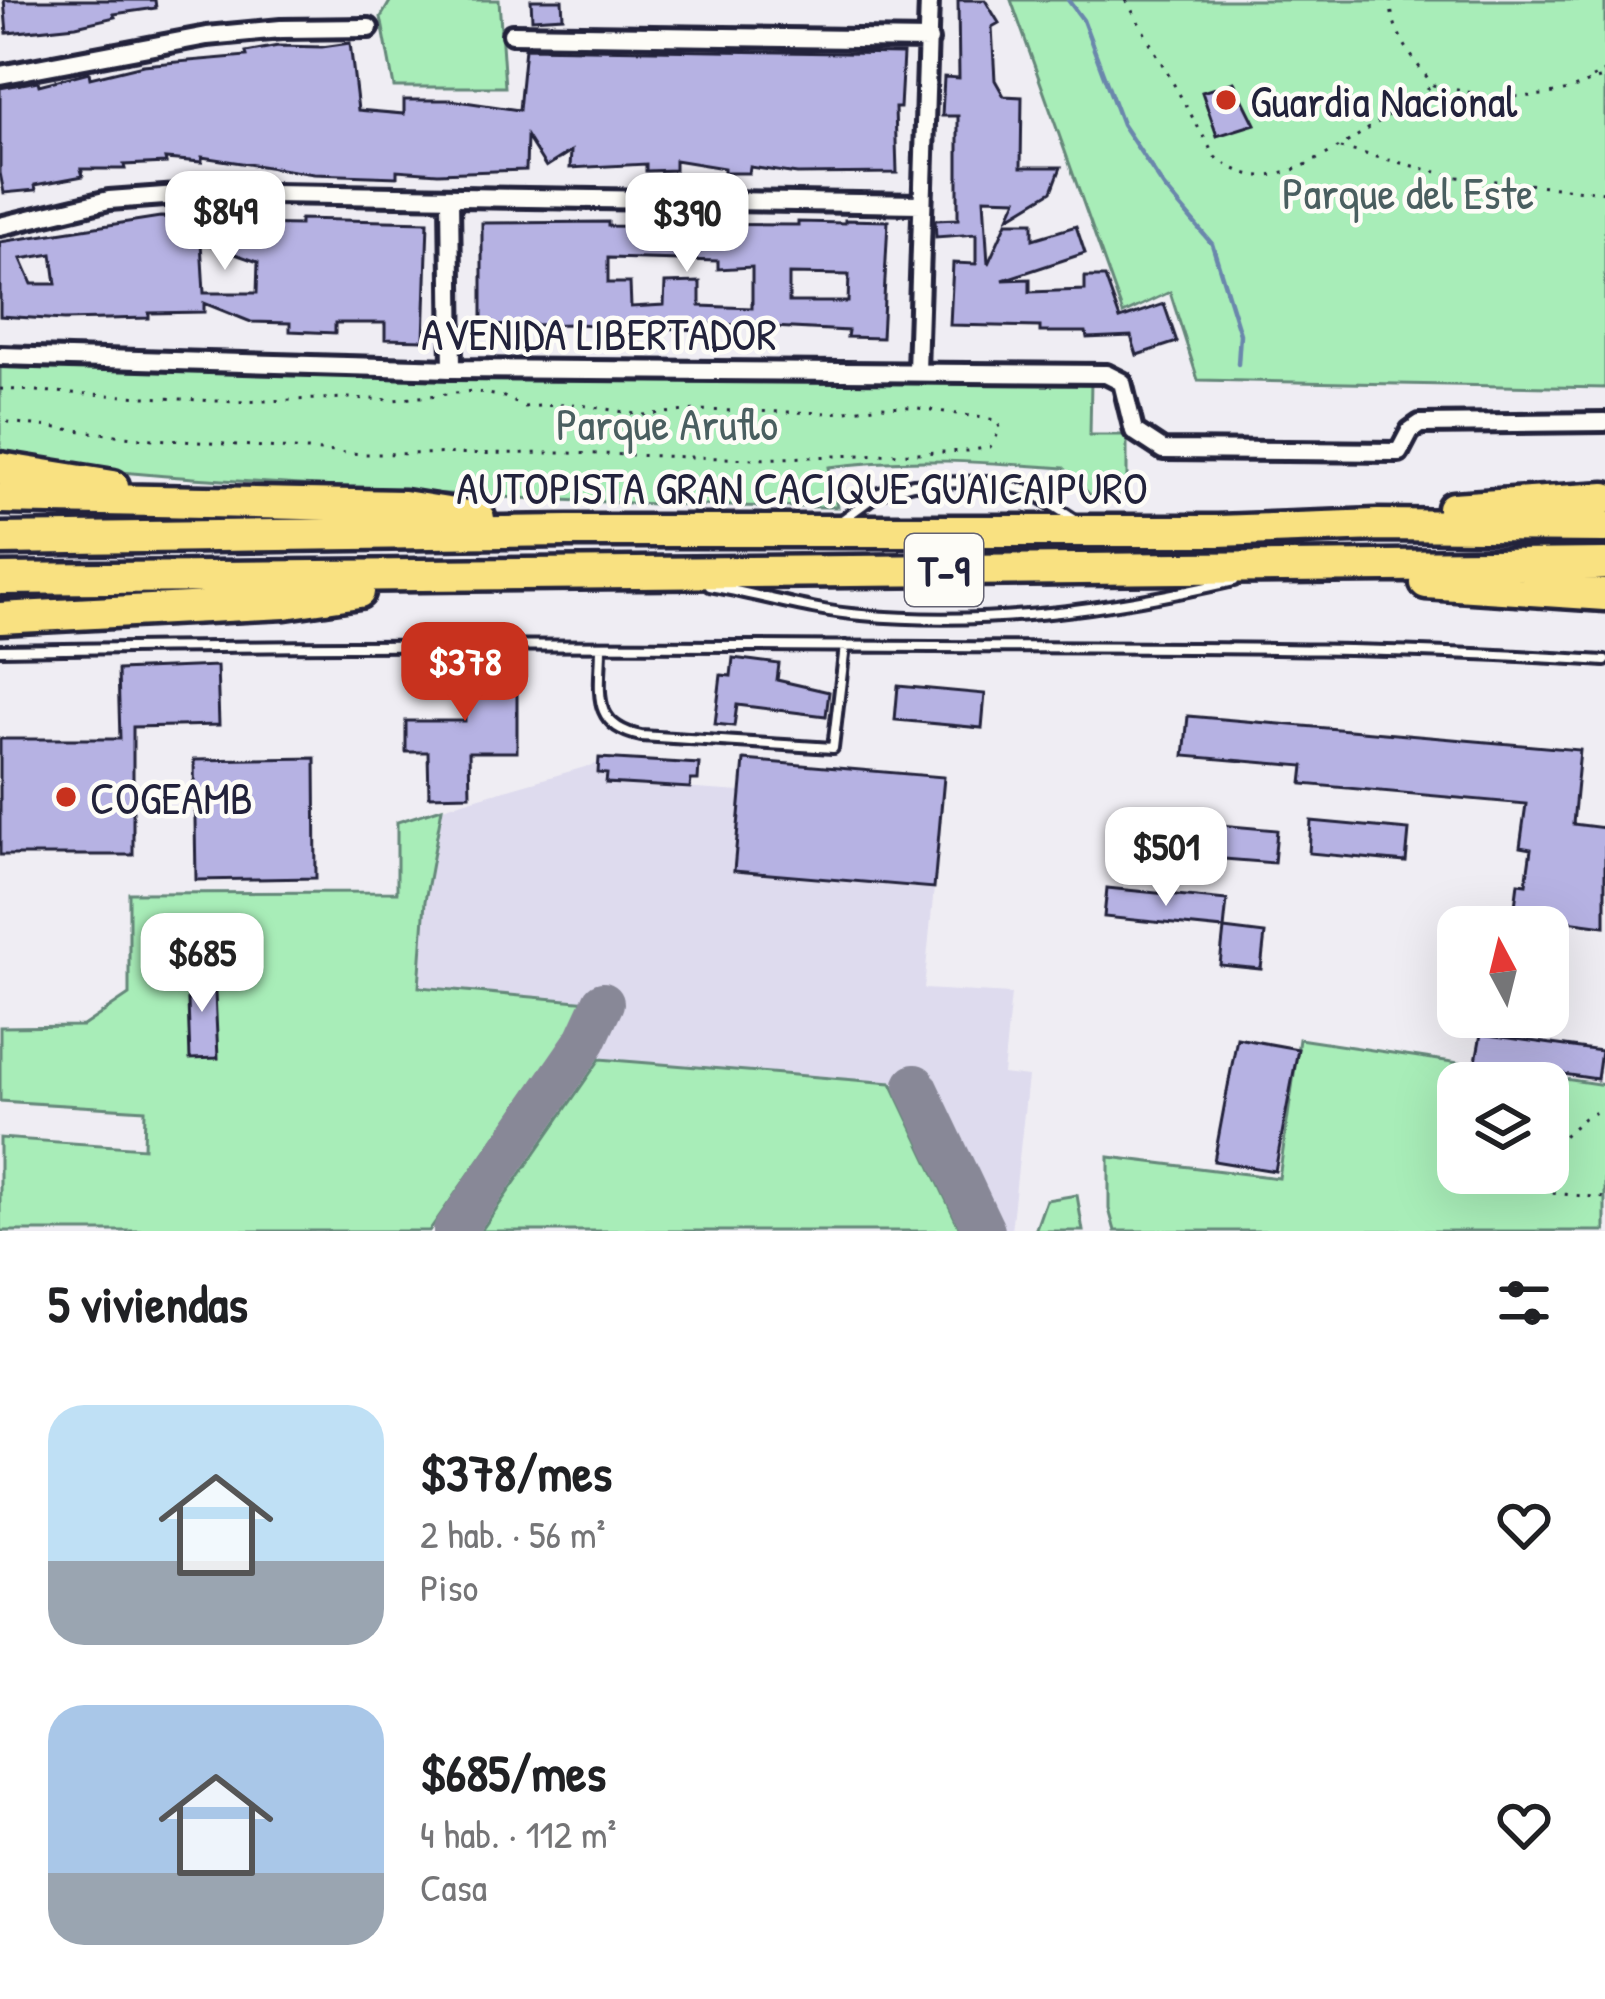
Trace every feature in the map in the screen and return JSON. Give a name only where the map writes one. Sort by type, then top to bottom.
[{"type":"highway","points":[[0,468],[103,484],[177,502]]},
{"type":"highway","points":[[0,498],[404,506],[568,531]]},
{"type":"highway","points":[[1377,525],[1443,508],[1605,498]]},
{"type":"highway","name":"AUTOPISTA GRAN CACIQUE GUAICAIPURO","points":[[0,538],[1605,527]]},
{"type":"highway","name":"AUTOPISTA GRAN CACIQUE GUAICAIPURO","points":[[0,579],[1605,564]]},
{"type":"highway","points":[[1361,565],[1414,583],[1605,595]]},
{"type":"highway","points":[[0,618],[285,603],[460,576]]},
{"type":"street","points":[[917,371],[929,0]]},
{"type":"street","points":[[0,75],[207,36],[370,28]]},
{"type":"street","points":[[512,34],[929,40]]},
{"type":"street","points":[[0,226],[110,200],[206,193],[921,204]]},
{"type":"street","points":[[450,197],[452,369]]},
{"type":"street","name":"AVENIDA LIBERTADOR","points":[[0,356],[452,369],[1116,376],[1126,391],[1134,431],[1163,450],[1399,452],[1409,431],[1420,424],[1605,422]]},
{"type":"lane","points":[[825,532],[879,493],[913,484],[987,481],[1030,490],[1094,532]]},
{"type":"lane","points":[[637,573],[841,613],[968,619],[1037,617],[1266,574],[1361,565]]},
{"type":"lane","points":[[0,650],[272,645],[845,646],[1463,651],[1605,661]]},
{"type":"lane","points":[[601,646],[604,716],[616,730],[641,736],[833,748],[845,646]]},
{"type":"path","points":[[1126,0],[1215,157],[1236,172],[1268,176],[1339,148],[1433,85]]},
{"type":"path","points":[[1390,0],[1401,36],[1433,85],[1486,97],[1513,97],[1568,90],[1605,75]]},
{"type":"path","points":[[1339,148],[1457,177],[1605,192]]},
{"type":"path","points":[[0,389],[236,403],[394,400],[473,391],[524,407],[575,404],[642,416],[697,410],[832,413],[912,406],[995,420],[1001,429],[990,447],[968,451],[755,459],[567,453],[363,454],[0,422]]},
{"type":"path","points":[[1569,1131],[1605,1108]]},
{"type":"path","points":[[1562,1194],[1605,1198]]},
{"type":"shaded area","points":[[599,763],[607,783],[741,792],[734,871],[934,888],[924,989],[1011,994],[1003,1074],[1028,1077],[1011,1231],[984,1231],[914,1085],[600,1059],[586,1040],[602,1003],[419,988],[425,901],[442,808]]},
{"type":"green space","points":[[391,0],[499,0],[505,87],[394,87],[381,17]]},
{"type":"green space","name":"Parque del Este","points":[[1011,0],[1605,0],[1605,388],[1198,380],[1170,292],[1123,314]]},
{"type":"green space","name":"Parque Aruflo","points":[[0,356],[1091,380],[1090,435],[1127,435],[1127,495],[1090,495],[1064,468],[947,461],[829,467],[837,507],[475,496],[44,464],[0,458]]},
{"type":"green space","points":[[442,808],[425,901],[419,987],[590,1002],[429,1231],[0,1231],[0,1138],[144,1148],[145,1110],[0,1101],[0,1027],[83,1026],[129,995],[129,893],[397,892],[397,822]]},
{"type":"green space","points":[[1299,1039],[1452,1062],[1437,1062],[1437,1194],[1569,1194],[1569,1080],[1605,1085],[1605,1231],[1115,1231],[1109,1209],[1109,1157],[1279,1178]]},
{"type":"green space","points":[[600,1059],[891,1083],[961,1231],[481,1231]]},
{"type":"green space","points":[[1077,1195],[1083,1231],[1035,1231],[1046,1200]]},
{"type":"building","points":[[4,0],[155,0],[156,8],[76,26],[7,33]]},
{"type":"building","points":[[531,0],[562,0],[563,17],[532,19]]},
{"type":"building","points":[[958,0],[985,0],[999,23],[992,27],[995,80],[1004,96],[1022,97],[1021,167],[1061,167],[1052,191],[1009,217],[1017,199],[984,198],[988,264],[1007,222],[1033,222],[1033,239],[1076,226],[1085,253],[1003,280],[1030,279],[1030,292],[1085,290],[1085,277],[1105,277],[1120,319],[1164,304],[1177,342],[1137,355],[1131,336],[1087,338],[1086,332],[1040,332],[1040,327],[950,325],[953,263],[976,264],[976,234],[936,237],[935,220],[958,219],[958,116],[942,116],[944,77],[959,78]]},
{"type":"building","points":[[350,43],[358,110],[404,114],[404,100],[451,100],[519,110],[525,48],[903,54],[900,108],[895,108],[897,173],[797,174],[750,167],[749,173],[724,173],[724,168],[675,160],[675,170],[646,171],[646,164],[570,168],[571,151],[546,167],[527,137],[526,170],[397,170],[397,177],[314,174],[202,157],[202,162],[165,159],[166,163],[124,165],[125,169],[81,169],[83,176],[35,185],[36,190],[4,193],[0,88],[38,81],[39,85],[89,72],[90,78],[143,65],[247,56],[246,52],[278,46]]},
{"type":"building","points":[[1234,82],[1255,124],[1217,136],[1202,92]]},
{"type":"building","points":[[160,217],[245,218],[245,224],[300,225],[300,219],[428,222],[424,340],[385,339],[385,323],[335,323],[335,333],[290,331],[290,323],[251,322],[204,303],[204,312],[149,313],[149,318],[0,316],[0,242]],"holes":[[[201,242],[258,262],[257,293],[204,293]],[[52,254],[56,284],[32,284],[21,259]]]},
{"type":"building","points":[[888,221],[882,338],[847,337],[848,331],[699,323],[699,330],[575,324],[482,326],[482,223],[608,222],[608,226],[661,227]],"holes":[[[608,258],[718,261],[718,269],[752,267],[752,308],[700,306],[700,282],[665,283],[664,305],[631,307],[630,283],[608,283]],[[789,274],[849,275],[848,302],[789,302]]]},
{"type":"building","points":[[733,658],[779,664],[777,680],[829,692],[826,716],[737,705],[734,726],[715,724],[721,675],[731,676]]},
{"type":"building","name":"COGEAMB","points":[[217,666],[219,725],[133,727],[133,855],[0,855],[0,739],[120,739],[118,670]]},
{"type":"building","points":[[408,667],[517,667],[517,752],[469,752],[470,795],[429,796],[428,752],[406,752],[406,721],[465,721],[465,686],[407,686]]},
{"type":"building","points":[[898,686],[985,694],[982,728],[895,720]]},
{"type":"building","points":[[1188,716],[1580,750],[1573,824],[1605,828],[1605,926],[1569,921],[1569,906],[1515,906],[1518,883],[1526,884],[1531,849],[1520,847],[1526,804],[1302,784],[1304,766],[1184,756]]},
{"type":"building","points":[[315,758],[316,878],[196,880],[194,760]]},
{"type":"building","points":[[599,758],[699,764],[698,780],[691,780],[690,788],[606,783],[607,774],[598,773]]},
{"type":"building","points":[[744,760],[944,777],[934,888],[734,871]]},
{"type":"building","points":[[1164,820],[1277,830],[1274,863],[1161,854]]},
{"type":"building","points":[[1311,821],[1409,830],[1406,862],[1309,853]]},
{"type":"building","points":[[1107,888],[1227,900],[1224,929],[1104,917]]},
{"type":"building","points":[[1224,929],[1265,934],[1261,969],[1220,965]]},
{"type":"building","points":[[214,971],[218,1058],[190,1059],[187,972]]},
{"type":"building","points":[[1237,1038],[1298,1049],[1275,1171],[1214,1161]]},
{"type":"building","points":[[1480,1038],[1601,1051],[1597,1079],[1569,1075],[1569,1062],[1476,1061]]},
{"type":"waterway","points":[[1068,0],[1083,20],[1122,124],[1164,187],[1212,244],[1240,334],[1238,364]]},
{"type":"taxiway","points":[[454,1231],[586,1040],[603,1003]]},
{"type":"taxiway","points":[[915,1085],[984,1231]]},
{"type":"place","name":"Guardia Nacional","points":[[1226,100]]},
{"type":"place","name":"COGEAMB","points":[[66,797]]}]
